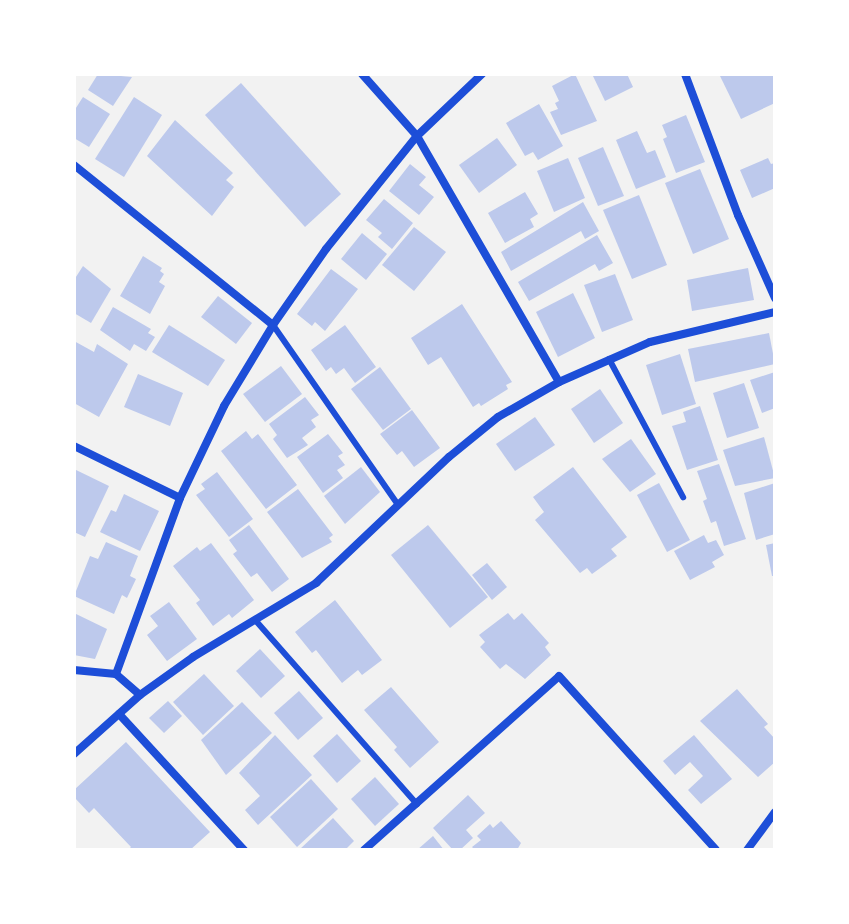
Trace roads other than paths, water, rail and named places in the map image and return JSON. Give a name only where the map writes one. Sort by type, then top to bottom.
[{"type":"street","points":[[362,74],[417,136],[559,382]]},
{"type":"street","points":[[116,674],[180,498],[224,406],[273,325],[326,249],[417,136],[482,74]]},
{"type":"street","points":[[685,74],[738,215],[775,298]]},
{"type":"street","points":[[74,165],[273,325]]},
{"type":"street","points":[[74,754],[140,695],[193,657],[316,583],[498,417],[559,382],[650,342],[775,312]]},
{"type":"street","points":[[74,446],[180,498]]},
{"type":"street","points":[[74,670],[116,674],[140,695]]},
{"type":"street","points":[[364,850],[559,676],[716,850]]},
{"type":"street","points":[[119,714],[244,850]]},
{"type":"street","points":[[747,850],[775,812]]},
{"type":"lane","points":[[273,325],[398,505]]},
{"type":"lane","points":[[609,359],[683,497]]},
{"type":"lane","points":[[256,621],[417,804]]}]
